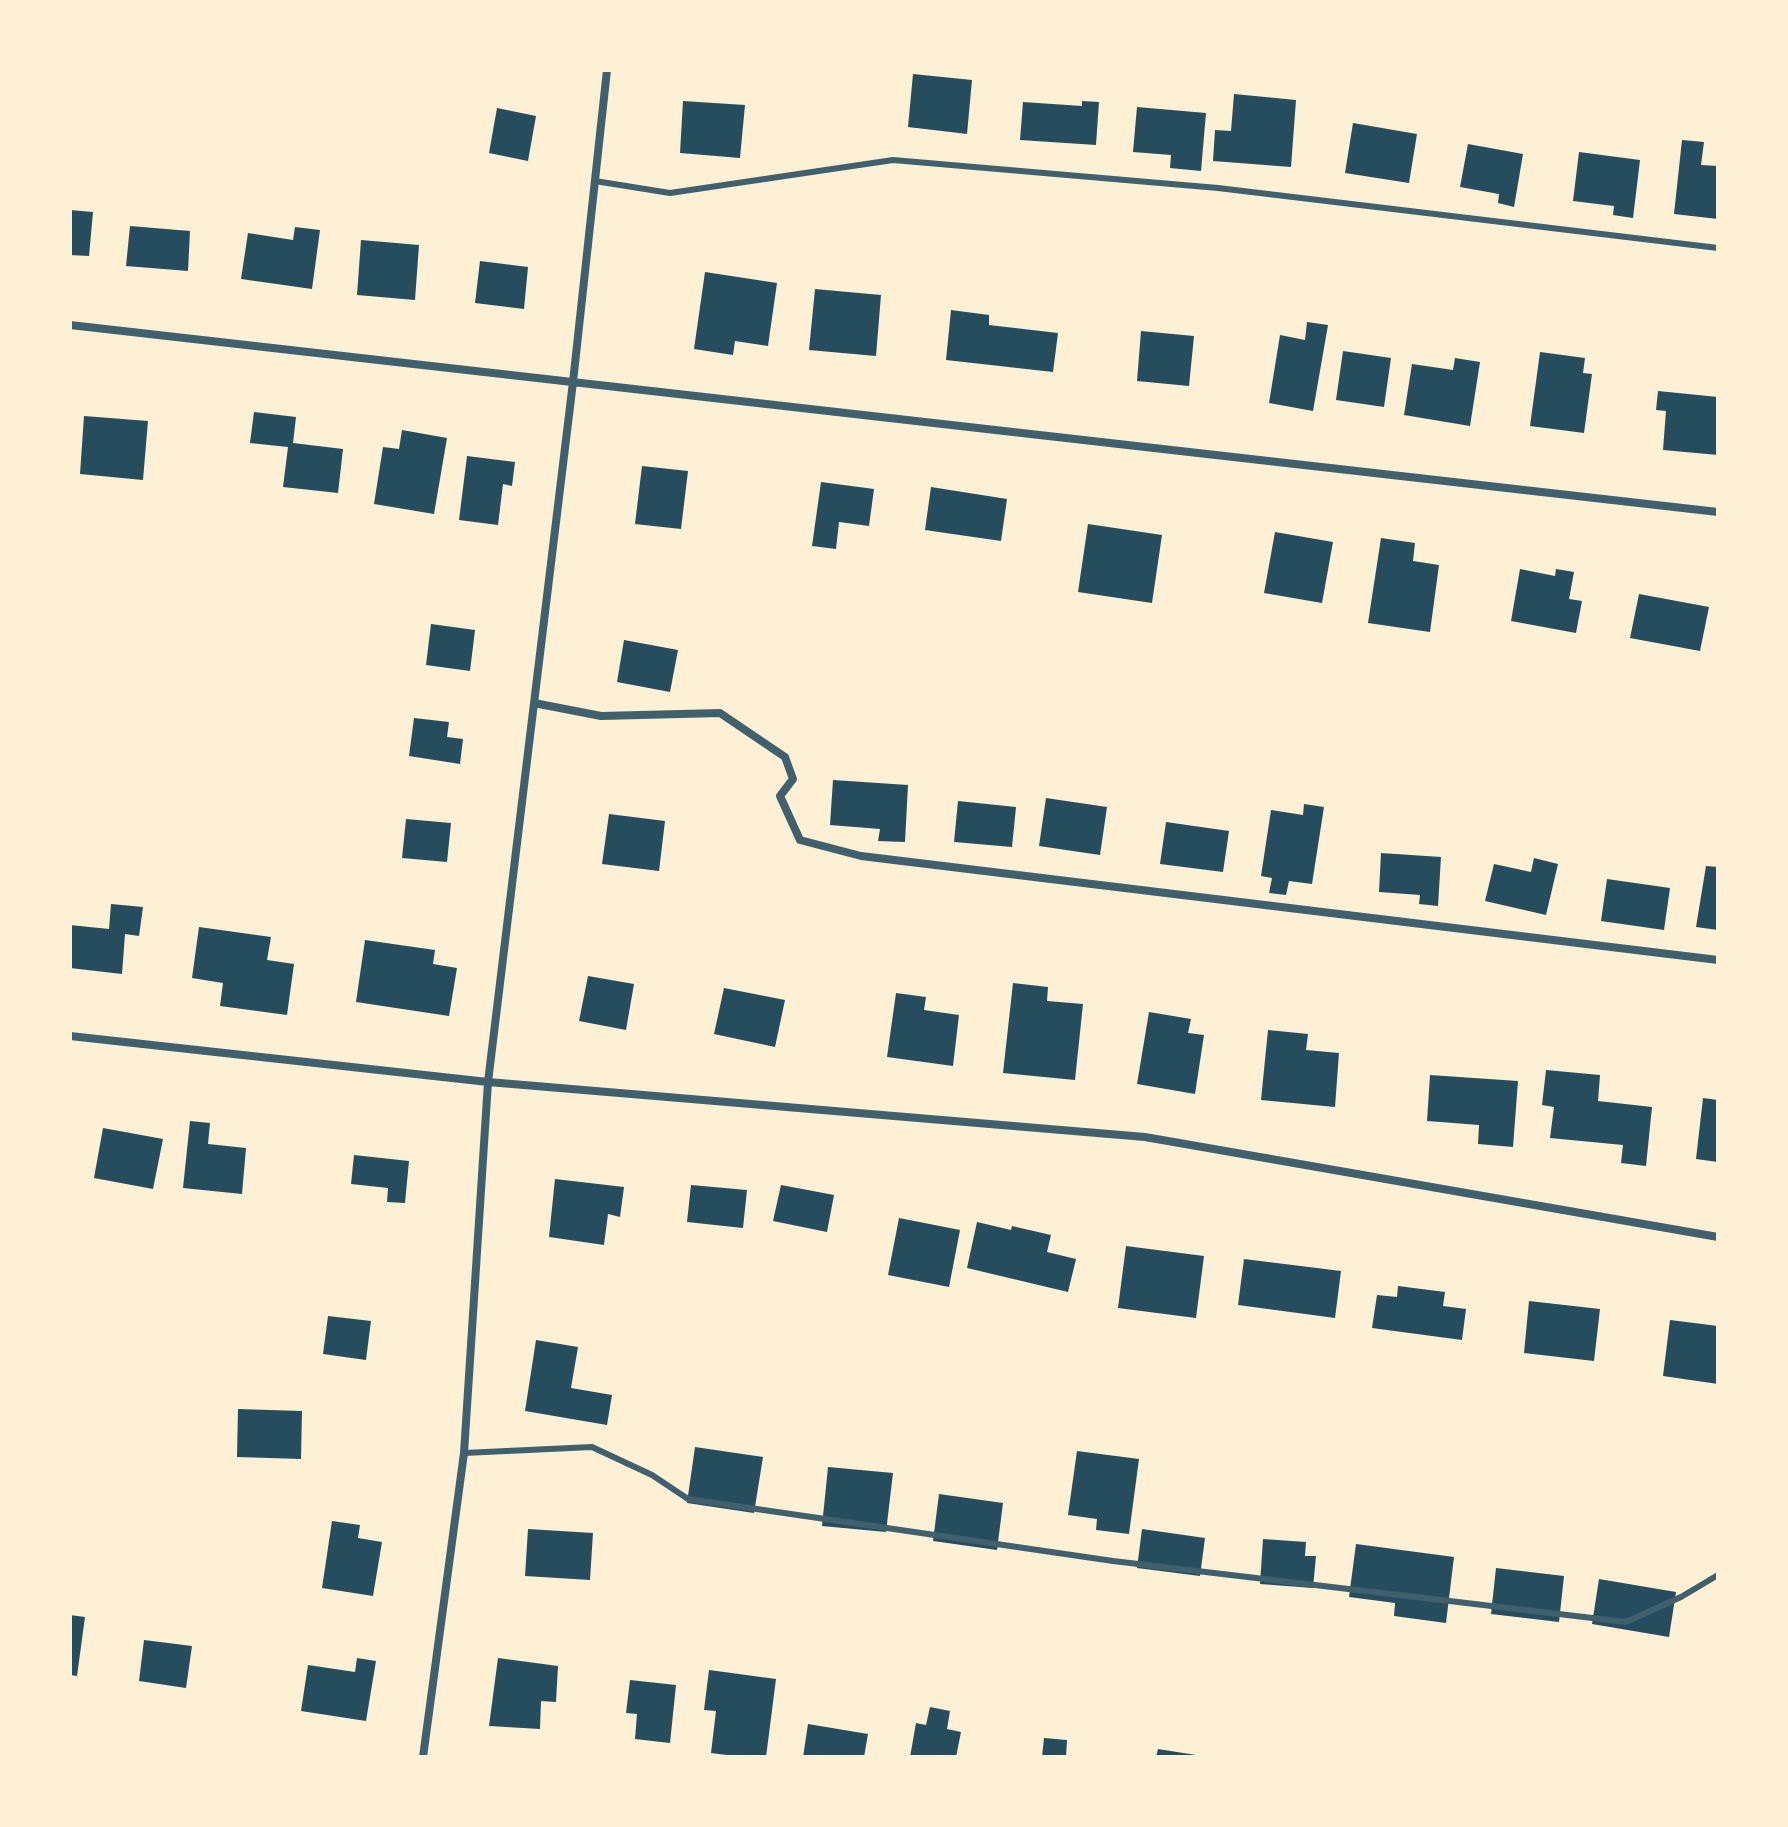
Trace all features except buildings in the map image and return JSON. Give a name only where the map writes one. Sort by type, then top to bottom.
[{"type":"street","points":[[423,1757],[464,1453],[488,1082],[573,382],[607,70]]},
{"type":"street","points":[[70,325],[1718,512]]},
{"type":"street","points":[[534,703],[601,716],[720,713],[785,757],[793,779],[780,796],[800,840],[861,856],[1718,960]]},
{"type":"street","points":[[70,1036],[488,1082],[1145,1137],[1718,1237]]},
{"type":"lane","points":[[595,181],[670,193],[893,160],[1218,188],[1718,248]]},
{"type":"lane","points":[[464,1453],[592,1447],[652,1475],[688,1499],[1113,1561],[1626,1622],[1681,1597],[1718,1575]]}]
